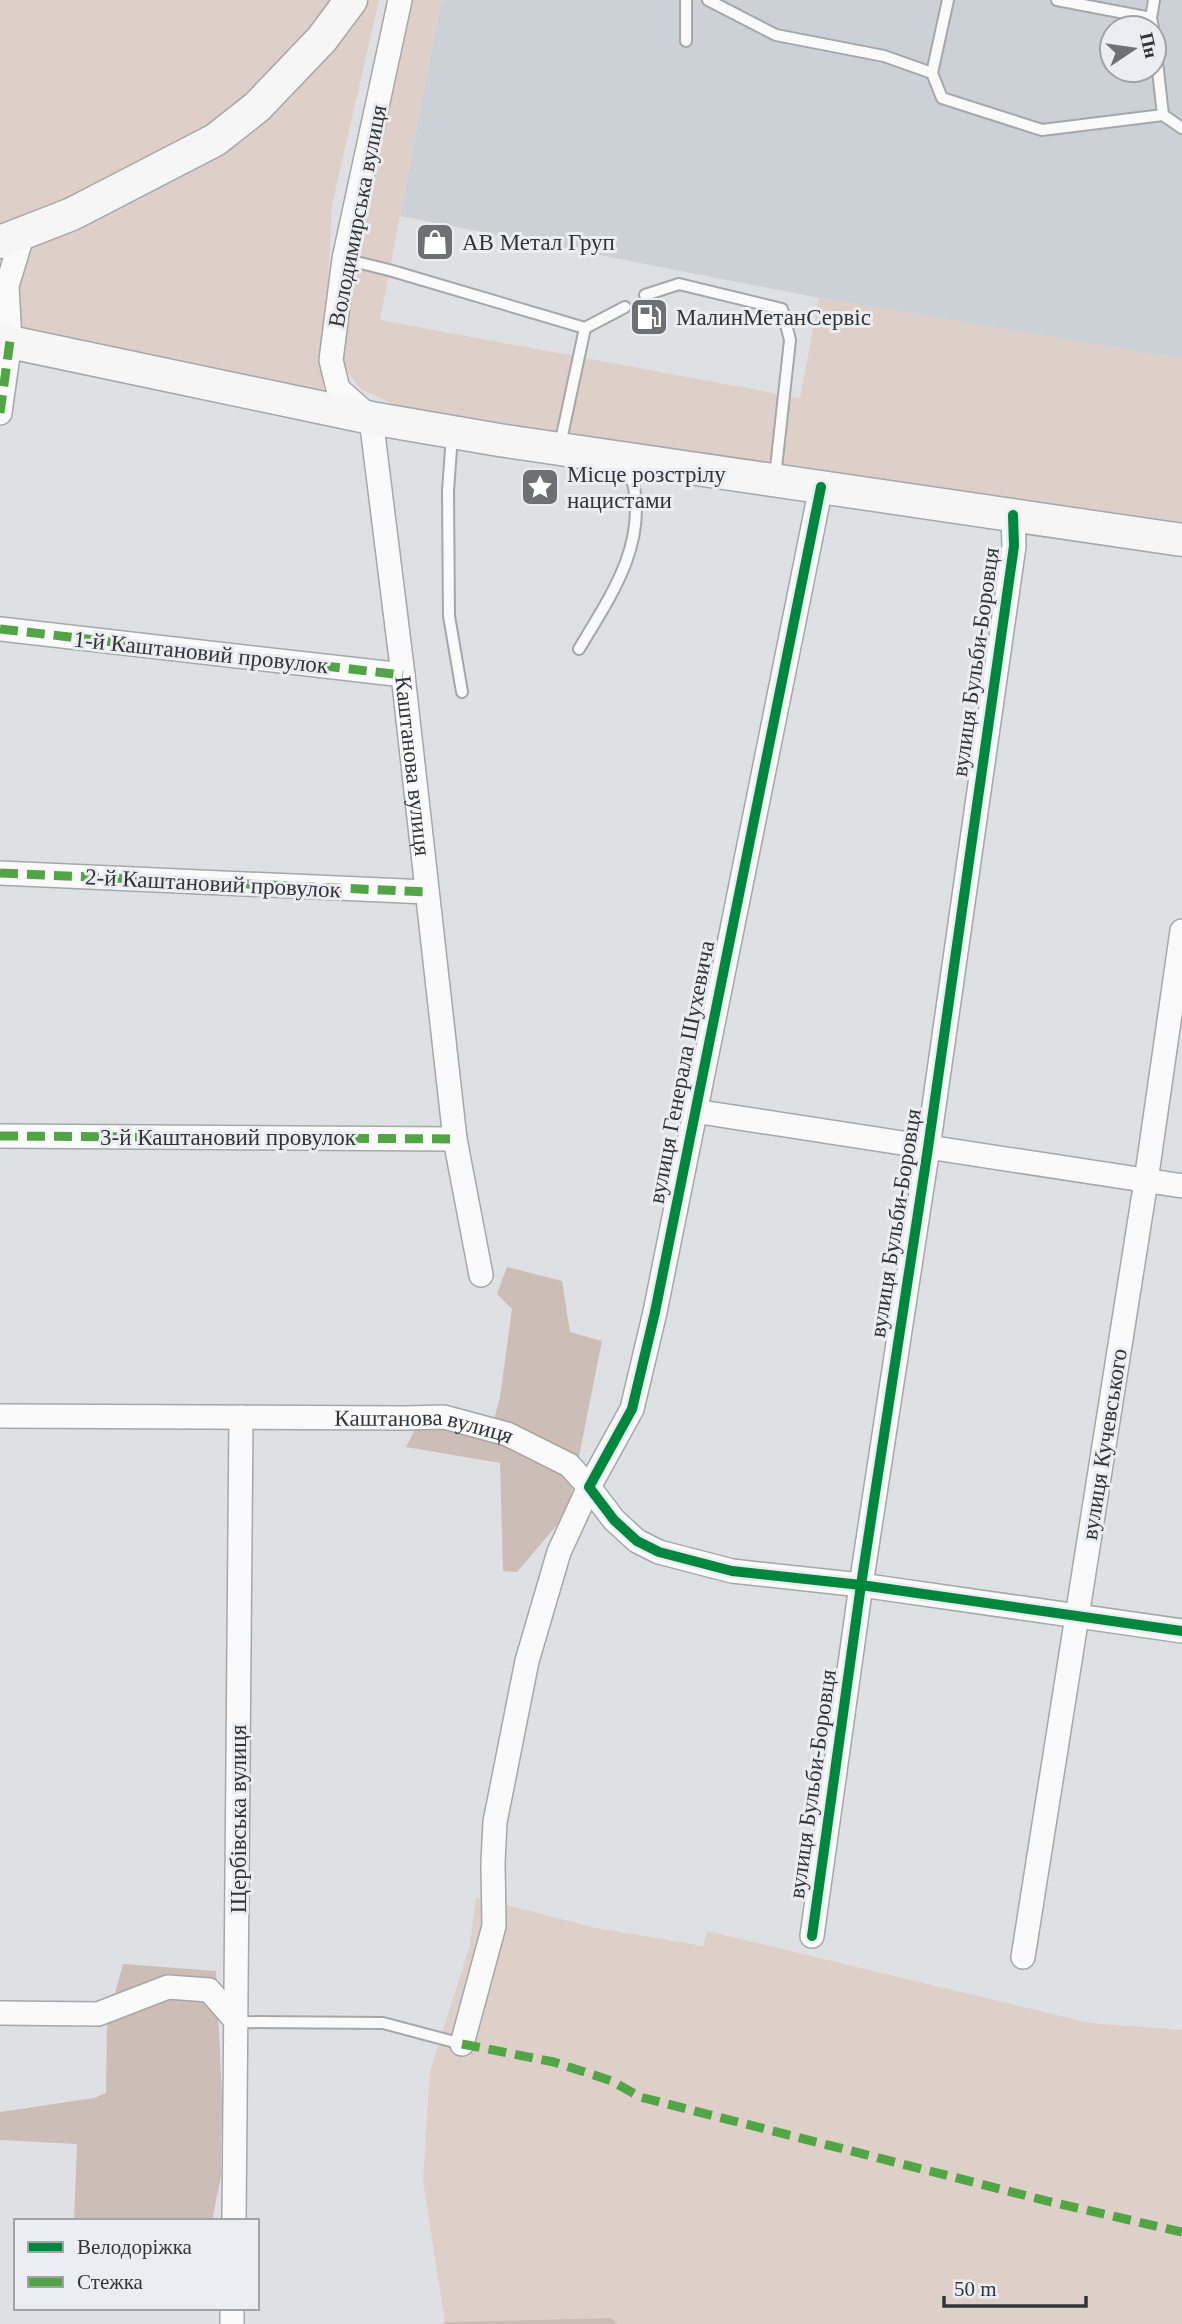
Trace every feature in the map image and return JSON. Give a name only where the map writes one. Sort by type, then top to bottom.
[{"type":"street","points":[[0,413],[12,237],[72,214],[215,140],[257,107],[322,39],[351,0]]},
{"type":"street","name":"Володимирська вулиця","points":[[371,418],[338,389],[331,360],[344,259],[400,0]]},
{"type":"street","points":[[5,341],[371,418],[452,432],[1182,540]]},
{"type":"street","name":"Каштанова вулиця","points":[[371,418],[455,1139],[481,1275]]},
{"type":"street","name":"вулиця Генерала Шухевича","points":[[462,2044],[494,1926],[495,1822],[527,1661],[559,1552],[589,1487],[632,1409],[821,487]]},
{"type":"street","name":"вулиця Бульби-Боровця","points":[[812,1936],[1014,546],[1013,515]]},
{"type":"street","name":"1-й Каштановий провулок","points":[[0,629],[403,675]]},
{"type":"street","name":"2-й Каштановий провулок","points":[[0,873],[427,892]]},
{"type":"street","name":"вулиця Кучевського","points":[[1023,1957],[1146,1181],[1182,931]]},
{"type":"street","points":[[694,1111],[1182,1186]]},
{"type":"street","name":"3-й Каштановий провулок","points":[[0,1136],[455,1139]]},
{"type":"street","name":"Каштанова вулиця","points":[[0,1416],[444,1417],[507,1434],[538,1448],[569,1465],[589,1487]]},
{"type":"street","name":"Щербівська вулиця","points":[[234,2219],[241,1417]]},
{"type":"street","points":[[589,1487],[614,1520],[637,1541],[659,1552],[732,1571],[862,1585],[1182,1631]]},
{"type":"street","points":[[0,2013],[98,2014],[168,1987],[209,1990],[237,2022]]},
{"type":"lane","points":[[686,0],[686,40]]},
{"type":"lane","points":[[708,0],[776,35],[884,56],[932,74]]},
{"type":"lane","points":[[948,0],[932,74],[942,98],[1042,130],[1163,115],[1182,128]]},
{"type":"lane","points":[[1057,0],[1115,14]]},
{"type":"lane","points":[[1160,84],[1163,115]]},
{"type":"lane","points":[[344,259],[585,328],[625,307]]},
{"type":"lane","points":[[645,295],[679,284],[782,309],[790,340],[774,480]]},
{"type":"lane","points":[[560,448],[585,328]]},
{"type":"lane","points":[[452,432],[448,491],[449,616],[462,692]]},
{"type":"lane","points":[[579,649],[623,574],[636,523],[633,485],[621,456]]},
{"type":"lane","points":[[237,2022],[383,2023],[462,2044]]},
{"type":"shaded area","points":[[0,0],[379,0],[332,205],[322,406],[0,340]]},
{"type":"shaded area","points":[[412,0],[441,0],[380,320],[800,398],[819,298],[1182,359],[1182,522],[421,417],[361,389],[342,365],[342,318]]},
{"type":"shaded area","points":[[441,0],[1182,0],[1182,359],[819,298],[400,216]]},
{"type":"shaded area","points":[[507,1267],[562,1281],[570,1332],[602,1341],[568,1512],[517,1572],[503,1571],[500,1463],[406,1447],[416,1428],[437,1425],[489,1439],[500,1397],[512,1309],[497,1294]]},
{"type":"shaded area","points":[[476,1897],[596,1928],[703,1946],[707,1931],[1090,2023],[1182,2030],[1182,2324],[618,2324],[611,2318],[445,2322],[423,2181],[430,2071],[470,1945]]},
{"type":"shaded area","points":[[123,1964],[216,1971],[222,2095],[221,2176],[212,2219],[74,2219],[77,2144],[0,2140],[0,2112],[94,2098],[106,2093],[107,2023]]},
{"type":"shaded area","points":[[611,2318],[618,2324],[443,2324],[445,2322]]},
{"type":"marked path","points":[[0,413],[10,341]]},
{"type":"marked path","points":[[0,629],[403,675]]},
{"type":"marked path","points":[[0,873],[427,892]]},
{"type":"marked path","points":[[0,1136],[455,1139]]},
{"type":"marked path","points":[[462,2044],[554,2062],[612,2081],[640,2097],[1051,2202],[1182,2232]]},
{"type":"cycle path","points":[[821,487],[655,1312],[632,1409],[589,1487],[614,1520],[637,1541],[659,1552],[732,1571],[861,1585],[1182,1631]]},
{"type":"cycle path","points":[[812,1936],[1014,546],[1013,515]]},
{"type":"place","name":"АВ Метал Груп","points":[[435,242]]},
{"type":"place","name":"МалинМетанСервіс","points":[[649,317]]},
{"type":"place","name":"Місце розстрілу нацистами","points":[[540,487]]}]
